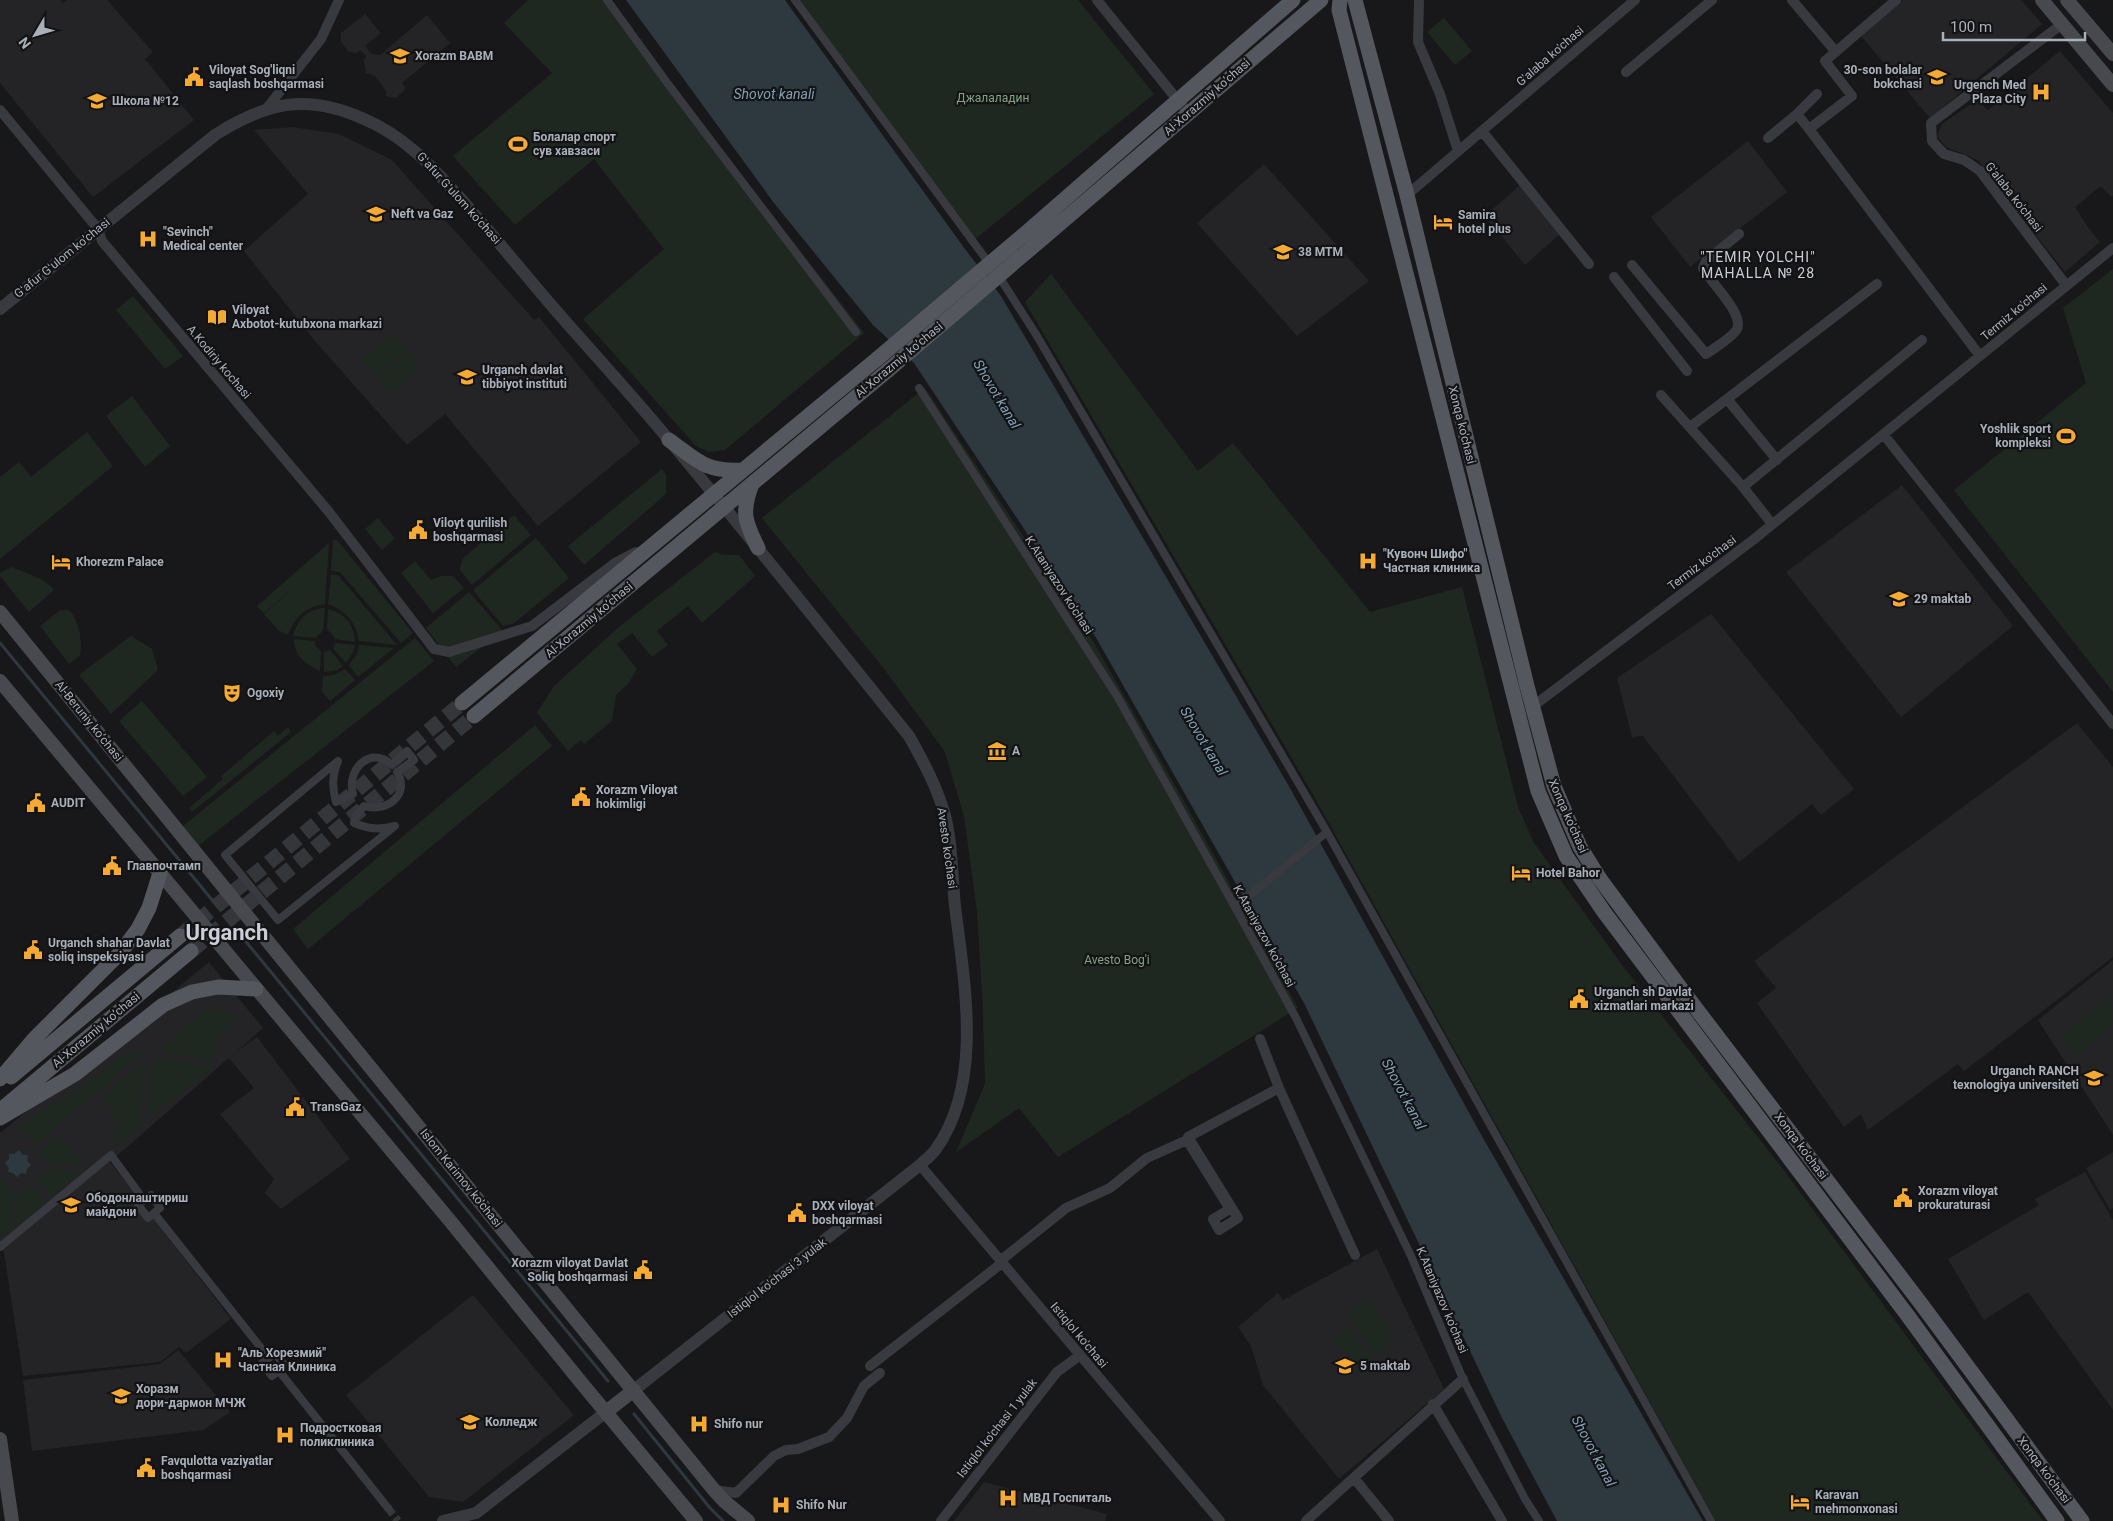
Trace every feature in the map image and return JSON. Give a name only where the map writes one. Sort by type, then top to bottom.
[{"type":"main road","name":"Al-Xorazmiy ko’chasi","points":[[474,716],[887,371],[1038,232],[1177,100],[1293,0]]},
{"type":"main road","name":"Al-Xorazmiy ko’chasi","points":[[462,703],[877,359],[1188,113],[1321,0]]},
{"type":"main road","name":"Xonqa ko'chasi","points":[[1340,0],[1339,10],[1538,791],[1566,856],[1581,880],[1922,1305],[2082,1521]]},
{"type":"main road","name":"Xonqa ko'chasi","points":[[1355,0],[1407,195],[1489,538],[1532,707],[1554,786],[1580,847],[1706,1034],[2057,1521]]},
{"type":"main road","points":[[2042,0],[2113,85]]},
{"type":"main road","points":[[2067,0],[2113,54]]},
{"type":"main road","points":[[669,440],[710,468],[724,471],[743,470]]},
{"type":"main road","points":[[752,484],[746,499],[744,512],[748,528],[758,548]]},
{"type":"main road","points":[[1474,542],[1489,538]]},
{"type":"main road","name":"Al-Beruniy ko’chasi","points":[[0,612],[178,831]]},
{"type":"main road","points":[[1,683],[457,1229],[696,1521]]},
{"type":"main road","name":"Islom Karimov ko'chasi","points":[[178,831],[714,1490],[748,1521]]},
{"type":"main road","points":[[0,1079],[34,1039],[121,952],[138,929],[149,908],[160,873]]},
{"type":"main road","name":"Al-Xorazmiy ko’chasi","points":[[0,1086],[180,936]]},
{"type":"main road","name":"Al-Xorazmiy ko’chasi","points":[[0,1110],[191,950]]},
{"type":"main road","points":[[0,1118],[76,1074],[163,1005],[192,992],[218,987],[256,989]]},
{"type":"main road","points":[[1908,1316],[1922,1305]]},
{"type":"main road","points":[[606,1412],[634,1390]]},
{"type":"main road","points":[[0,1439],[12,1521]]},
{"type":"street","points":[[267,108],[321,40],[339,0]]},
{"type":"street","points":[[607,0],[665,80],[856,332]]},
{"type":"street","points":[[795,0],[1006,284],[1327,832],[1711,1521]]},
{"type":"street","points":[[1098,0],[1188,113]]},
{"type":"street","points":[[1419,0],[1418,42],[1440,94],[1458,151]]},
{"type":"street","name":"G'alaba ko'chasi","points":[[1407,195],[1635,0]]},
{"type":"street","points":[[1626,72],[1712,0]]},
{"type":"street","points":[[1792,0],[1836,52]]},
{"type":"street","points":[[1809,129],[1852,96],[1825,61],[1894,1]]},
{"type":"street","name":"G'alaba ko'chasi","points":[[2062,24],[1931,123],[1932,141],[1944,154],[1964,160],[1980,171],[2066,285]]},
{"type":"street","points":[[1768,138],[1797,114],[1817,94]]},
{"type":"street","name":"Gʻafur Gʻulom ko’chasi","points":[[0,309],[215,134],[242,118],[267,108],[281,105],[310,104],[338,108],[366,119],[416,150],[476,215],[714,495]]},
{"type":"street","name":"A.Kodiriy kochasi","points":[[0,110],[98,229],[102,241],[329,512],[434,648],[449,652],[532,626],[615,563],[659,540]]},
{"type":"street","points":[[1797,114],[1980,356]]},
{"type":"street","points":[[1482,130],[1590,264]]},
{"type":"street","points":[[1632,265],[1706,354],[1732,334],[1737,328],[1738,322],[1734,310],[1703,268],[1706,261],[1739,234]]},
{"type":"street","name":"Termiz ko'chasi","points":[[1532,707],[1772,524],[2113,248]]},
{"type":"street","points":[[1614,277],[1686,371]]},
{"type":"street","points":[[1690,427],[1877,284]]},
{"type":"street","points":[[1743,487],[1922,340]]},
{"type":"street","name":"K.Ataniyazov ko'chasi","points":[[919,388],[1117,696],[1296,1018],[1411,1256],[1463,1379],[1525,1499],[1539,1521]]},
{"type":"street","points":[[1661,395],[1743,487],[1772,524]]},
{"type":"street","points":[[1727,399],[1777,460]]},
{"type":"street","points":[[1884,434],[2113,724]]},
{"type":"street","name":"Avesto ko'chasi","points":[[714,495],[910,736],[936,787],[945,814],[963,976],[967,1034],[966,1059],[961,1092],[948,1126],[936,1150],[920,1165]]},
{"type":"street","points":[[407,751],[414,760],[397,772],[401,784],[395,800],[381,808],[364,806],[355,817],[354,823],[367,828],[381,829],[395,826],[278,920],[225,855],[338,761],[333,774],[332,788],[336,802],[353,794],[351,778],[359,764],[374,758],[382,759],[392,765],[407,751]]},
{"type":"street","points":[[1235,907],[1327,832]]},
{"type":"street","points":[[1260,1039],[1279,1088],[1355,1255]]},
{"type":"street","points":[[870,1366],[1066,1208],[1110,1188],[1147,1158],[1187,1140],[1230,1209],[1213,1219],[1219,1230],[1238,1218],[1188,1137],[1279,1088]]},
{"type":"street","points":[[0,1247],[111,1155],[144,1200],[138,1205],[148,1218],[154,1213],[269,1358]]},
{"type":"street","name":"Istiqlol ko'chasi","points":[[920,1165],[1220,1521]]},
{"type":"street","name":"Istiqlol ko'chasi 3 yulak","points":[[634,1390],[920,1165]]},
{"type":"street","points":[[275,1354],[285,1366],[272,1376],[262,1363],[269,1358],[275,1354]]},
{"type":"street","name":"Istiqlol ko'chasi 1 yulak","points":[[941,1521],[1057,1372],[1079,1356]]},
{"type":"street","points":[[279,1371],[388,1508]]},
{"type":"street","points":[[714,1490],[736,1492],[774,1456],[786,1450],[798,1449],[829,1437],[847,1418],[864,1386],[880,1373]]},
{"type":"street","points":[[1306,1521],[1433,1404],[1463,1379]]},
{"type":"street","points":[[1433,1404],[1502,1521]]},
{"type":"street","points":[[443,1521],[474,1517],[606,1412]]},
{"type":"street","points":[[1354,1478],[1389,1521]]},
{"type":"shaded area","name":"Школа №12","points":[[0,0],[60,0],[62,3],[67,0],[107,0],[153,52],[145,59],[194,120],[93,197],[0,83]]},
{"type":"shaded area","name":"30-son bolalar bokchasi","points":[[1903,0],[2021,0],[2042,24],[1930,118],[1861,36]]},
{"type":"shaded area","name":"Xorazm BABM","points":[[365,14],[381,33],[365,46],[372,54],[380,55],[427,15],[450,43],[402,83],[405,87],[404,91],[396,98],[386,96],[386,91],[375,76],[366,73],[364,60],[366,56],[360,50],[357,53],[349,52],[341,42],[341,33]]},
{"type":"shaded area","points":[[2060,51],[2113,113],[2113,195],[2111,197],[2101,186],[2075,207],[2100,242],[2065,272],[1978,160],[1946,147],[1937,136],[1942,124],[1977,100],[1988,110]]},
{"type":"shaded area","name":"Urganch davlat tibbiyot instituti","points":[[293,127],[339,134],[392,160],[534,320],[539,317],[641,442],[538,526],[445,414],[407,445],[314,340],[244,251],[308,194],[254,130]]},
{"type":"shaded area","points":[[1748,141],[1787,192],[1690,267],[1651,217]]},
{"type":"shaded area","name":"38 MTM","points":[[1264,164],[1369,281],[1297,336],[1197,223]]},
{"type":"shaded area","points":[[1520,185],[1560,234],[1525,265],[1485,216]]},
{"type":"shaded area","name":"29 maktab","points":[[1902,485],[2013,626],[1901,717],[1786,572]]},
{"type":"shaded area","points":[[1711,614],[1854,789],[1821,815],[1812,804],[1739,862],[1643,736],[1632,737],[1617,678]]},
{"type":"shaded area","points":[[2077,723],[2113,767],[2113,957],[1964,1071],[1958,1064],[1868,1130],[1861,1114],[1844,1127],[1757,1003],[1776,988],[1754,961]]},
{"type":"shaded area","name":"Urganch RANCH texnologiya universiteti","points":[[2113,960],[2113,1135],[2038,1020]]},
{"type":"shaded area","name":"Ободонлаштириш майдони","points":[[209,962],[263,1028],[236,1052],[257,1037],[350,1159],[281,1209],[265,1193],[274,1179],[220,1114],[254,1088],[229,1058],[110,1162],[231,1319],[186,1353],[179,1347],[160,1362],[23,1376],[4,1252],[0,1248],[0,1133]]},
{"type":"shaded area","points":[[2113,1152],[2113,1208],[2110,1210],[2086,1168]]},
{"type":"shaded area","points":[[2085,1172],[2113,1220],[2113,1410],[2028,1292],[1984,1320],[1948,1259],[2039,1205],[2035,1199]]},
{"type":"shaded area","name":"5 maktab","points":[[1377,1249],[1444,1389],[1339,1479],[1263,1385],[1251,1346],[1238,1327],[1278,1293],[1283,1300]]},
{"type":"shaded area","points":[[473,1295],[574,1415],[463,1502],[429,1497],[346,1395]]},
{"type":"shaded area","name":"Хоразм дори-дармон МЧЖ","points":[[178,1350],[230,1412],[203,1430],[32,1451],[23,1380],[160,1364]]},
{"type":"shaded area","name":"МВД Госпиталь","points":[[984,1482],[1107,1514],[1105,1521],[954,1521]]},
{"type":"green space","points":[[528,0],[612,0],[705,126],[864,333],[725,450],[708,452],[695,445],[583,319],[664,249],[594,159],[515,225],[453,156],[552,73],[504,23]]},
{"type":"green space","name":"Джалаладин","points":[[800,0],[1078,0],[1154,94],[974,240]]},
{"type":"green space","points":[[1444,18],[1472,51],[1455,65],[1427,32]]},
{"type":"green space","name":"Yoshlik sport kompleksi","points":[[2113,269],[2113,692],[1954,490],[2086,383],[2063,308]]},
{"type":"green space","points":[[1051,274],[1198,471],[1233,443],[1370,612],[1462,587],[1518,807],[1534,843],[1622,965],[1783,1169],[2043,1521],[1716,1521],[1311,791],[1025,302]]},
{"type":"green space","points":[[133,296],[183,356],[165,369],[116,310]]},
{"type":"green space","points":[[394,333],[407,350],[376,376],[363,359]]},
{"type":"green space","points":[[409,352],[422,368],[390,394],[378,378]]},
{"type":"green space","name":"Avesto Bog'i","points":[[925,388],[1094,643],[1298,1008],[1058,1157],[1019,1108],[956,1152],[985,1084],[983,1010],[977,911],[964,816],[945,752],[885,670],[762,518]]},
{"type":"green space","points":[[132,396],[170,446],[145,467],[106,416]]},
{"type":"green space","points":[[87,432],[113,466],[0,559],[0,477],[19,462],[31,477]]},
{"type":"green space","points":[[662,469],[666,474],[666,494],[584,565],[568,546]]},
{"type":"green space","points":[[514,515],[531,535],[472,585],[460,570],[462,559]]},
{"type":"green space","points":[[378,518],[395,538],[382,550],[365,529]]},
{"type":"green space","points":[[536,538],[569,578],[513,624],[503,626],[473,590]]},
{"type":"green space","points":[[333,540],[337,540],[413,633],[401,643],[340,572],[331,571]]},
{"type":"green space","points":[[329,543],[325,604],[312,607],[302,614],[294,623],[288,635],[278,630],[264,614],[294,588],[264,613],[257,606]]},
{"type":"green space","points":[[715,552],[723,555],[739,555],[755,576],[702,623],[688,606],[657,631],[668,645],[652,657],[632,633],[617,644],[637,669],[628,684],[616,695],[612,721],[584,744],[581,740],[568,751],[537,713],[554,686],[620,626]]},
{"type":"green space","points":[[415,561],[431,580],[442,576],[453,576],[464,588],[433,613],[401,573]]},
{"type":"green space","points":[[12,567],[41,579],[53,588],[53,591],[29,612],[0,576],[0,573]]},
{"type":"green space","points":[[331,575],[338,575],[397,645],[359,641],[358,634],[349,618],[340,610],[328,604]]},
{"type":"green space","points":[[469,592],[503,631],[456,667],[426,628]]},
{"type":"green space","points":[[325,608],[323,631],[315,638],[293,636],[304,616],[313,610]]},
{"type":"green space","points":[[328,609],[348,621],[353,630],[355,642],[335,639],[327,630]]},
{"type":"green space","points":[[59,611],[70,611],[78,626],[81,643],[80,655],[69,664],[40,626]]},
{"type":"green space","points":[[131,636],[152,649],[158,670],[111,714],[79,675]]},
{"type":"green space","points":[[415,638],[434,661],[198,846],[183,826]]},
{"type":"green space","points":[[294,639],[315,641],[315,645],[321,651],[320,671],[310,666],[298,655]]},
{"type":"green space","points":[[335,643],[355,645],[346,663],[333,648]]},
{"type":"green space","points":[[359,645],[394,648],[358,677],[349,665],[357,654]]},
{"type":"green space","points":[[330,650],[343,666],[337,670],[324,672],[324,652]]},
{"type":"green space","points":[[345,669],[355,680],[330,701],[322,692],[323,676],[334,675]]},
{"type":"green space","points":[[142,701],[207,777],[183,796],[119,721]]},
{"type":"green space","points":[[535,725],[552,746],[308,949],[293,929]]},
{"type":"green space","points":[[288,727],[291,732],[192,812],[189,808],[223,779],[221,776],[274,731],[278,736]]},
{"type":"green space","points":[[2107,998],[2113,1005],[2113,1027],[2076,1056],[2060,1036]]},
{"type":"green space","points":[[207,1008],[241,1017],[218,1035],[212,1061],[164,1051],[163,1046]]},
{"type":"green space","points":[[135,1050],[140,1056],[34,1146],[19,1128],[41,1110],[68,1097],[127,1052]]},
{"type":"green space","points":[[161,1057],[214,1067],[147,1118],[153,1063]]},
{"type":"green space","points":[[141,1063],[146,1066],[139,1128],[119,1144],[111,1133],[121,1125],[100,1099]]},
{"type":"green space","points":[[59,1135],[84,1165],[49,1164],[39,1151]]},
{"type":"green space","points":[[49,1169],[82,1171],[52,1197],[37,1179]]},
{"type":"green space","points":[[2,1180],[14,1195],[11,1230],[0,1239],[0,1182]]},
{"type":"green space","points":[[30,1185],[42,1199],[42,1205],[16,1226],[18,1195]]},
{"type":"green space","points":[[1369,1297],[1396,1342],[1374,1355],[1348,1311]]},
{"type":"green space","points":[[1348,1326],[1376,1362],[1361,1374],[1333,1337]]},
{"type":"water","name":"Shovot kanali","points":[[626,0],[785,0],[1001,296],[1290,788],[1483,1138],[1703,1521],[1557,1521],[1502,1418],[1305,1005],[1095,636],[914,363],[873,325],[774,203]]},
{"type":"water","points":[[19,1150],[23,1155],[28,1155],[27,1161],[31,1165],[27,1169],[26,1174],[21,1173],[17,1177],[13,1173],[8,1172],[9,1168],[5,1163],[9,1159],[9,1154],[14,1154]]},
{"type":"waterway","points":[[0,643],[213,901]]},
{"type":"waterway","points":[[233,926],[608,1381]]},
{"type":"waterway","points":[[634,1414],[710,1508],[723,1521]]},
{"type":"tunnel","points":[[180,936],[462,703]]},
{"type":"tunnel","points":[[191,951],[474,716]]},
{"type":"tunnel","points":[[388,1508],[398,1521]]},
{"type":"place","name":"Xorazm BABM","points":[[400,56]]},
{"type":"place","name":"Viloyat Sog'liqni saqlash boshqarmasi","points":[[194,77]]},
{"type":"place","name":"30-son bolalar bokchasi","points":[[1937,77]]},
{"type":"place","name":"Urgench Med Plaza City","points":[[2041,92]]},
{"type":"place","name":"Школа №12","points":[[97,101]]},
{"type":"place","name":"Болалар спорт сув хавзаси","points":[[518,144]]},
{"type":"place","name":"Neft va Gaz","points":[[376,214]]},
{"type":"place","name":"Samira hotel plus","points":[[1443,222]]},
{"type":"place","name":"\"Sevinch\" Medical center","points":[[148,239]]},
{"type":"place","name":"38 MTM","points":[[1283,252]]},
{"type":"place","name":"Viloyat Axbotot-kutubxona markazi","points":[[217,317]]},
{"type":"place","name":"Urganch davlat tibbiyot instituti","points":[[467,377]]},
{"type":"place","name":"Yoshlik sport kompleksi","points":[[2066,436]]},
{"type":"place","name":"Viloyt qurilish boshqarmasi","points":[[418,530]]},
{"type":"place","name":"\"Кувонч Шифо\" Частная клиника","points":[[1368,561]]},
{"type":"place","name":"Khorezm Palace","points":[[61,562]]},
{"type":"place","name":"29 maktab","points":[[1899,599]]},
{"type":"place","name":"Ogoxiy","points":[[232,693]]},
{"type":"place","name":"A","points":[[997,751]]},
{"type":"place","name":"Xorazm Viloyat hokimligi","points":[[581,797]]},
{"type":"place","name":"AUDIT","points":[[36,803]]},
{"type":"place","name":"Главпочтамп","points":[[112,866]]},
{"type":"place","name":"Hotel Bahor","points":[[1521,873]]},
{"type":"place","name":"Urganch shahar Davlat soliq inspeksiyasi","points":[[33,950]]},
{"type":"place","name":"Urganch sh Davlat xizmatlari markazi","points":[[1579,999]]},
{"type":"place","name":"Urganch RANCH texnologiya universiteti","points":[[2094,1078]]},
{"type":"place","name":"TransGaz","points":[[295,1107]]},
{"type":"place","name":"Xorazm viloyat prokuraturasi","points":[[1903,1198]]},
{"type":"place","name":"Ободонлаштириш майдони","points":[[71,1205]]},
{"type":"place","name":"DXX viloyat boshqarmasi","points":[[797,1213]]},
{"type":"place","name":"Xorazm viloyat Davlat Soliq boshqarmasi","points":[[643,1270]]},
{"type":"place","name":"\"Аль Хорезмий\" Частная Клиника","points":[[223,1360]]},
{"type":"place","name":"5 maktab","points":[[1345,1366]]},
{"type":"place","name":"Хоразм дори-дармон МЧЖ","points":[[121,1396]]},
{"type":"place","name":"Колледж","points":[[470,1422]]},
{"type":"place","name":"Shifo nur","points":[[699,1424]]},
{"type":"place","name":"Подростковая поликлиника","points":[[285,1435]]},
{"type":"place","name":"Favqulotta vaziyatlar boshqarmasi","points":[[146,1468]]},
{"type":"place","name":"МВД Госпиталь","points":[[1008,1498]]},
{"type":"place","name":"Karavan mehmonxonasi","points":[[1800,1502]]},
{"type":"place","name":"Shifo Nur","points":[[781,1505]]},
{"type":"district","name":"\"TEMIR YOLCHI\" MAHALLA № 28","points":[[1758,266]]},
{"type":"district","name":"Urganch","points":[[227,932]]},
{"type":"water label","name":"Shovot kanal","points":[[997,394]]},
{"type":"water label","name":"Shovot kanal","points":[[1204,741]]},
{"type":"water label","name":"Shovot kanal","points":[[1404,1094]]},
{"type":"water label","name":"Shovot kanal","points":[[1594,1451]]}]
